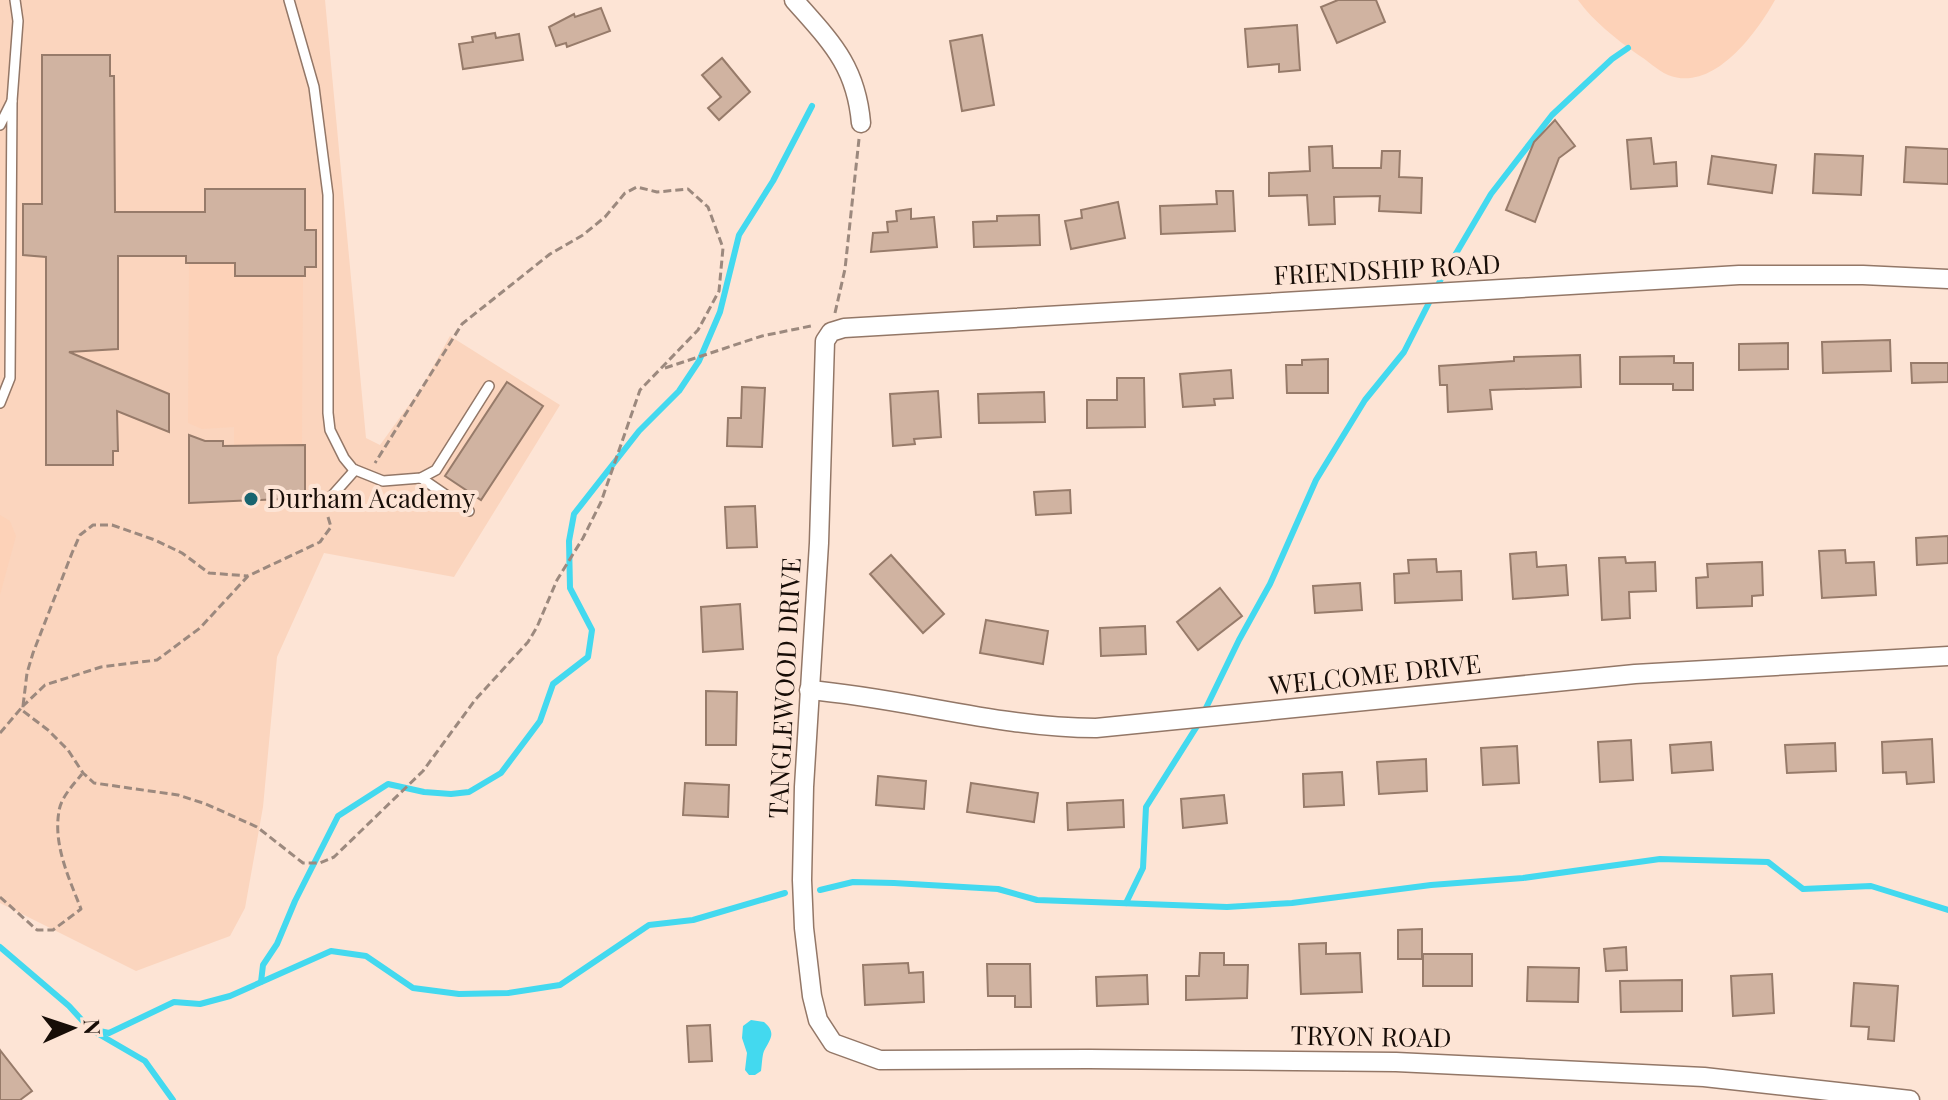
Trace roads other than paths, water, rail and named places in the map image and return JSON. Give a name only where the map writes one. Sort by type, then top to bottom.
[{"type":"street","points":[[794,0],[842,56],[859,103],[861,123]]},
{"type":"street","name":"FRIENDSHIP ROAD","points":[[831,332],[844,328],[1739,275],[1948,279]]},
{"type":"street","name":"TANGLEWOOD DRIVE","points":[[831,332],[825,341],[819,543],[803,813],[804,928],[812,996],[818,1020],[833,1043]]},
{"type":"street","name":"WELCOME DRIVE","points":[[809,690],[859,694],[1035,725],[1096,728],[1635,674],[1948,656]]},
{"type":"street","name":"TRYON ROAD","points":[[833,1043],[880,1060],[1396,1062],[1704,1077],[1910,1100]]},
{"type":"lane","points":[[0,403],[10,378],[12,101],[18,21],[15,0]]},
{"type":"lane","points":[[289,0],[314,87],[326,165],[328,413],[330,430],[344,458],[356,471],[383,481],[421,478],[436,470],[489,386]]},
{"type":"lane","points":[[0,125],[12,101]]},
{"type":"lane","points":[[0,189],[11,199]]},
{"type":"lane","points":[[323,506],[356,471]]},
{"type":"lane","points":[[421,478],[469,511]]},
{"type":"water","points":[[751,1020],[764,1022],[771,1033],[763,1053],[761,1071],[755,1075],[749,1075],[745,1070],[747,1053],[742,1038],[743,1026]]},
{"type":"waterway","points":[[1204,712],[1270,584],[1316,480],[1365,400],[1404,352],[1441,279],[1491,194],[1552,115],[1628,48]]},
{"type":"waterway","points":[[261,982],[263,965],[277,944],[338,816],[388,784],[451,794],[469,792],[501,773],[540,721],[553,684],[588,657],[592,630],[570,588],[569,541],[574,514],[639,431],[679,391],[699,361],[720,312],[739,235],[773,181],[812,106]]},
{"type":"waterway","points":[[1126,903],[1143,868],[1146,807],[1199,723]]},
{"type":"waterway","points":[[820,890],[853,882],[894,883],[998,889],[1037,900],[1227,907],[1523,878],[1660,859],[1768,862],[1803,889],[1871,886],[1948,910]]},
{"type":"waterway","points":[[90,1029],[109,1033],[174,1002],[200,1004],[230,996],[331,951],[366,956],[413,988],[459,994],[508,993],[560,985],[649,925],[693,920],[785,893]]},
{"type":"waterway","points":[[0,947],[69,1006],[90,1029],[145,1061],[173,1100]]},
{"type":"place","name":"Durham Academy","points":[[251,499]]}]
